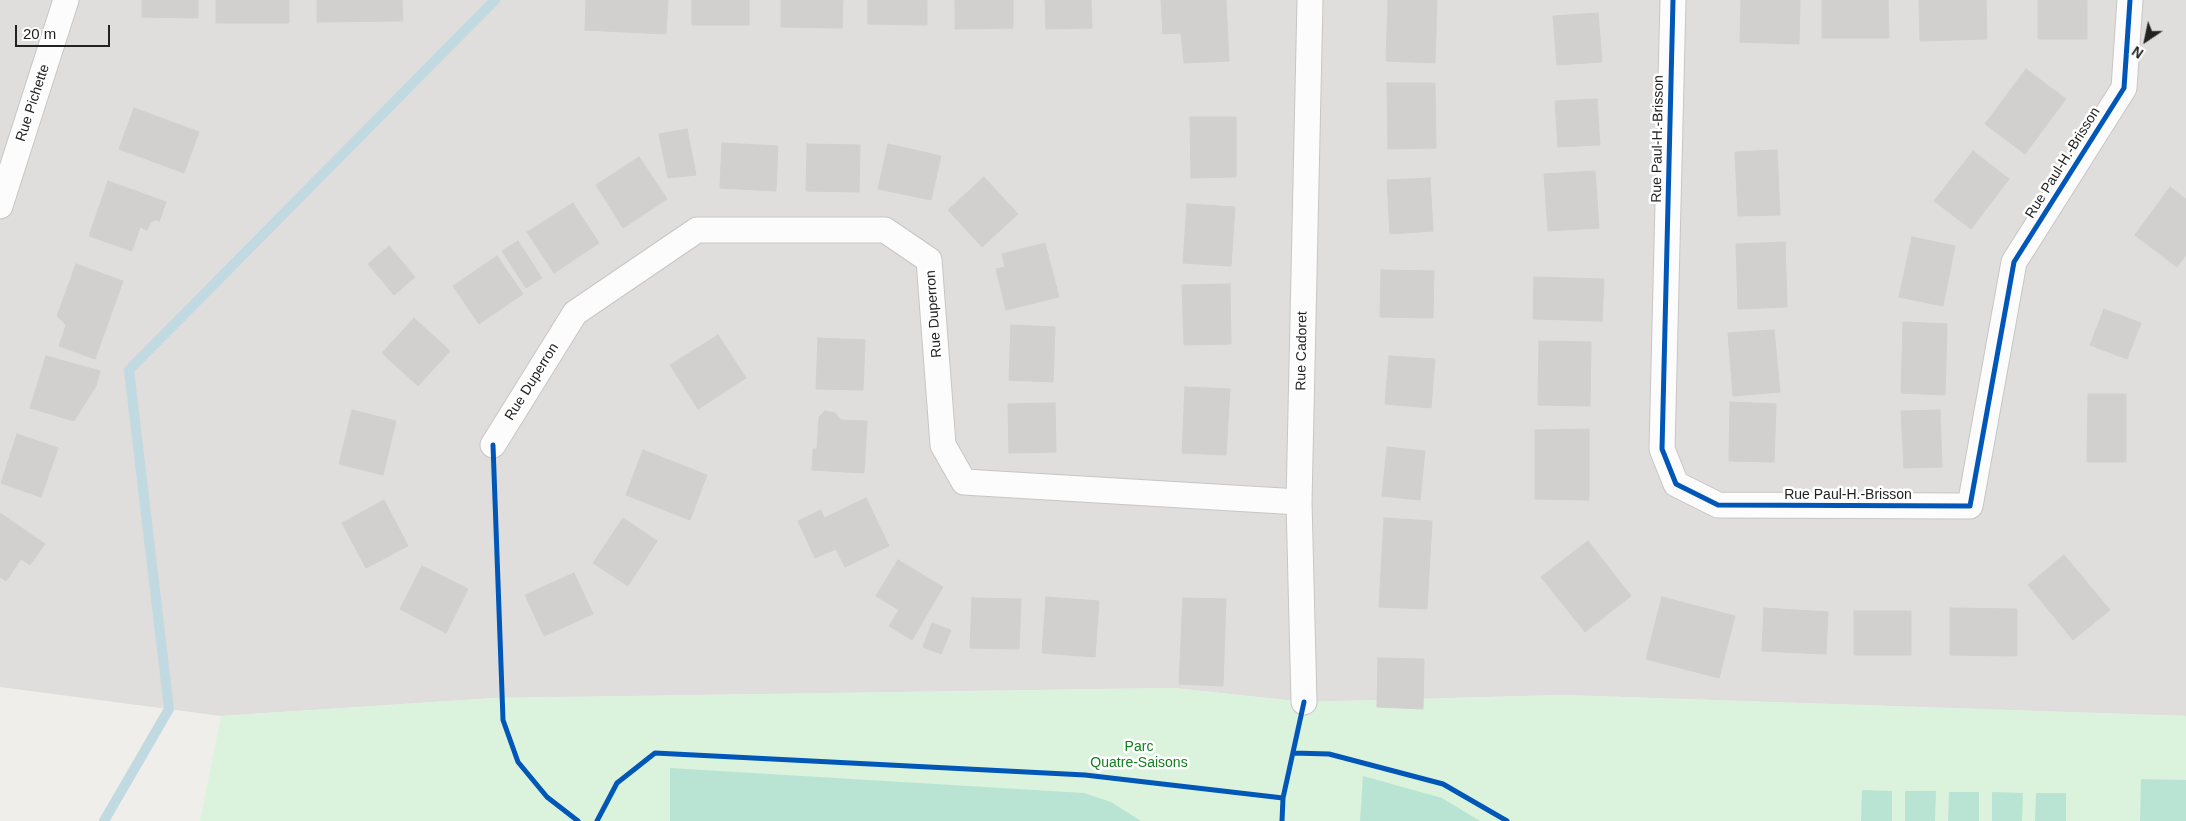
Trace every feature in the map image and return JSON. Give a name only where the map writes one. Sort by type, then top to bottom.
[{"type":"street","name":"Rue Pichette","points":[[0,206],[66,0]]},
{"type":"street","name":"Rue Cadoret","points":[[1304,702],[1299,502],[1310,0]]},
{"type":"street","name":"Rue Paul-H.-Brisson","points":[[1673,0],[1662,449],[1676,484],[1718,505],[1960,506],[1970,506],[2014,262],[2124,88],[2130,0]]},
{"type":"street","name":"Rue Duperron","points":[[492,445],[575,313],[696,230],[885,230],[930,260],[943,446],[964,482],[1299,502]]},
{"type":"shaded area","points":[[0,0],[2186,0],[2186,716],[1563,695],[1304,702],[1174,688],[495,698],[221,716],[0,687]]},
{"type":"green space","name":"Parc Quatre-Saisons","points":[[1174,688],[1304,702],[1563,695],[2186,716],[2186,821],[200,821],[221,716],[495,698]]},
{"type":"green space","points":[[670,768],[1084,793],[1111,802],[1141,821],[670,821]]},
{"type":"green space","points":[[1363,776],[1442,798],[1480,821],[1360,821]]},
{"type":"green space","points":[[2141,779],[2186,780],[2186,821],[2140,821]]},
{"type":"green space","points":[[1862,790],[1892,791],[1892,821],[1861,821]]},
{"type":"green space","points":[[1905,791],[1936,791],[1935,821],[1905,821]]},
{"type":"green space","points":[[1949,792],[1979,792],[1979,821],[1948,821]]},
{"type":"green space","points":[[1992,792],[2023,793],[2022,821],[1992,821]]},
{"type":"green space","points":[[2036,793],[2066,793],[2066,821],[2035,821]]},
{"type":"building","points":[[142,0],[198,0],[198,18],[142,17]]},
{"type":"building","points":[[216,0],[289,0],[289,23],[216,23]]},
{"type":"building","points":[[317,0],[402,0],[403,21],[317,22]]},
{"type":"building","points":[[586,0],[668,0],[666,34],[585,30]]},
{"type":"building","points":[[692,0],[749,0],[749,25],[692,25]]},
{"type":"building","points":[[781,0],[843,0],[842,28],[781,27]]},
{"type":"building","points":[[868,0],[927,0],[927,25],[868,24]]},
{"type":"building","points":[[955,0],[1013,0],[1013,28],[955,29]]},
{"type":"building","points":[[1045,0],[1091,0],[1092,28],[1046,29]]},
{"type":"building","points":[[1161,0],[1226,0],[1229,61],[1184,63],[1181,33],[1163,34]]},
{"type":"building","points":[[1388,0],[1437,0],[1435,63],[1386,61]]},
{"type":"building","points":[[1741,0],[1800,0],[1799,44],[1740,42]]},
{"type":"building","points":[[1822,0],[1888,0],[1889,38],[1822,38]]},
{"type":"building","points":[[1919,0],[1986,0],[1987,39],[1920,41]]},
{"type":"building","points":[[2038,0],[2087,0],[2087,39],[2038,39]]},
{"type":"building","points":[[1598,13],[1602,62],[1557,65],[1553,16]]},
{"type":"building","points":[[2026,69],[2066,99],[2025,154],[1985,124]]},
{"type":"building","points":[[1387,83],[1435,83],[1436,148],[1388,149]]},
{"type":"building","points":[[1597,99],[1600,145],[1558,147],[1555,101]]},
{"type":"building","points":[[134,108],[199,132],[184,173],[119,149]]},
{"type":"building","points":[[1190,117],[1236,117],[1236,177],[1191,178]]},
{"type":"building","points":[[687,129],[696,175],[668,178],[659,134]]},
{"type":"building","points":[[722,143],[778,146],[776,191],[720,188]]},
{"type":"building","points":[[807,144],[860,145],[859,192],[806,191]]},
{"type":"building","points":[[888,144],[941,156],[931,200],[878,189]]},
{"type":"building","points":[[1777,150],[1780,215],[1738,216],[1735,152]]},
{"type":"building","points":[[1973,151],[2009,179],[1971,229],[1934,201]]},
{"type":"building","points":[[639,157],[667,199],[623,228],[596,185]]},
{"type":"building","points":[[1595,171],[1599,228],[1548,231],[1544,174]]},
{"type":"building","points":[[984,177],[1018,214],[982,247],[948,210]]},
{"type":"building","points":[[1430,178],[1433,231],[1390,234],[1387,180]]},
{"type":"building","points":[[108,181],[166,202],[159,222],[156,219],[150,223],[147,230],[140,227],[132,251],[89,236]]},
{"type":"building","points":[[2170,187],[2186,199],[2186,255],[2177,267],[2135,235]]},
{"type":"building","points":[[573,203],[599,243],[554,273],[527,232]]},
{"type":"building","points":[[1187,204],[1235,207],[1231,266],[1183,263]]},
{"type":"building","points":[[1912,237],[1955,246],[1943,306],[1899,297]]},
{"type":"building","points":[[518,241],[542,278],[526,288],[502,251]]},
{"type":"building","points":[[1785,242],[1787,307],[1738,309],[1736,244]]},
{"type":"building","points":[[1045,243],[1059,297],[1006,310],[996,269],[1005,267],[1002,254]]},
{"type":"building","points":[[389,246],[415,277],[394,295],[368,264]]},
{"type":"building","points":[[497,256],[523,294],[479,324],[453,286]]},
{"type":"building","points":[[76,264],[123,281],[95,359],[59,346],[66,325],[57,316]]},
{"type":"building","points":[[1381,270],[1434,271],[1433,318],[1380,317]]},
{"type":"building","points":[[1534,277],[1604,279],[1602,321],[1533,319]]},
{"type":"building","points":[[1230,284],[1231,344],[1184,345],[1182,285]]},
{"type":"building","points":[[2104,309],[2141,323],[2127,359],[2090,345]]},
{"type":"building","points":[[414,318],[450,351],[418,386],[382,353]]},
{"type":"building","points":[[1903,322],[1947,324],[1945,395],[1901,393]]},
{"type":"building","points":[[1011,325],[1055,327],[1053,382],[1009,380]]},
{"type":"building","points":[[1774,330],[1780,392],[1733,396],[1728,333]]},
{"type":"building","points":[[718,335],[746,378],[698,409],[670,365]]},
{"type":"building","points":[[818,338],[865,340],[863,390],[816,389]]},
{"type":"building","points":[[1539,341],[1591,342],[1590,406],[1538,405]]},
{"type":"building","points":[[46,356],[100,371],[96,386],[74,421],[30,408]]},
{"type":"building","points":[[1389,356],[1435,359],[1431,408],[1385,404]]},
{"type":"building","points":[[1185,387],[1230,389],[1226,455],[1182,453]]},
{"type":"building","points":[[2088,394],[2126,394],[2126,462],[2087,462]]},
{"type":"building","points":[[1730,402],[1776,404],[1774,462],[1729,461]]},
{"type":"building","points":[[1055,403],[1056,452],[1009,453],[1008,404]]},
{"type":"building","points":[[352,410],[396,421],[383,475],[339,464]]},
{"type":"building","points":[[1940,410],[1942,467],[1904,468],[1901,411]]},
{"type":"building","points":[[825,411],[835,413],[841,420],[867,421],[864,473],[812,470],[813,449],[817,449],[819,417]]},
{"type":"building","points":[[1589,429],[1589,500],[1535,499],[1535,430]]},
{"type":"building","points":[[17,434],[58,448],[41,497],[1,483]]},
{"type":"building","points":[[1387,447],[1425,451],[1420,500],[1382,496]]},
{"type":"building","points":[[643,450],[707,475],[690,520],[626,495]]},
{"type":"building","points":[[866,498],[889,546],[845,567],[836,549],[815,558],[798,521],[821,510],[824,518]]},
{"type":"building","points":[[384,500],[408,546],[366,568],[342,523]]},
{"type":"building","points":[[0,513],[45,544],[30,565],[21,559],[6,581],[0,577]]},
{"type":"building","points":[[623,518],[657,541],[628,586],[593,563]]},
{"type":"building","points":[[1384,518],[1432,521],[1427,609],[1379,607]]},
{"type":"building","points":[[1588,541],[1631,596],[1585,632],[1541,577]]},
{"type":"building","points":[[2064,555],[2110,610],[2073,640],[2028,585]]},
{"type":"building","points":[[898,560],[943,587],[912,640],[889,626],[899,610],[876,596]]},
{"type":"building","points":[[422,566],[468,589],[446,633],[400,609]]},
{"type":"building","points":[[574,573],[593,614],[544,636],[525,595]]},
{"type":"building","points":[[1046,597],[1099,601],[1095,657],[1042,653]]},
{"type":"building","points":[[1662,597],[1735,616],[1719,678],[1646,659]]},
{"type":"building","points":[[972,598],[1021,599],[1019,649],[970,648]]},
{"type":"building","points":[[1183,598],[1226,599],[1223,686],[1179,684]]},
{"type":"building","points":[[1764,608],[1828,612],[1826,654],[1762,651]]},
{"type":"building","points":[[1950,608],[2017,609],[2017,656],[1950,655]]},
{"type":"building","points":[[1854,611],[1911,611],[1911,655],[1854,655]]},
{"type":"building","points":[[932,623],[951,630],[941,654],[923,647]]},
{"type":"building","points":[[1378,658],[1424,659],[1423,709],[1377,707]]},
{"type":"waterway","points":[[104,821],[169,709],[129,370],[495,0]]},
{"type":"cycle path","points":[[1673,0],[1662,449],[1676,484],[1718,505],[1970,506],[2014,262],[2124,88],[2130,0]]},
{"type":"cycle path","points":[[493,445],[503,720],[518,762],[547,797],[578,821]]},
{"type":"cycle path","points":[[1282,821],[1283,798],[1304,702]]},
{"type":"cycle path","points":[[597,821],[617,783],[655,753],[1085,775],[1283,798]]},
{"type":"cycle path","points":[[1293,753],[1329,754],[1443,784],[1507,821]]}]
